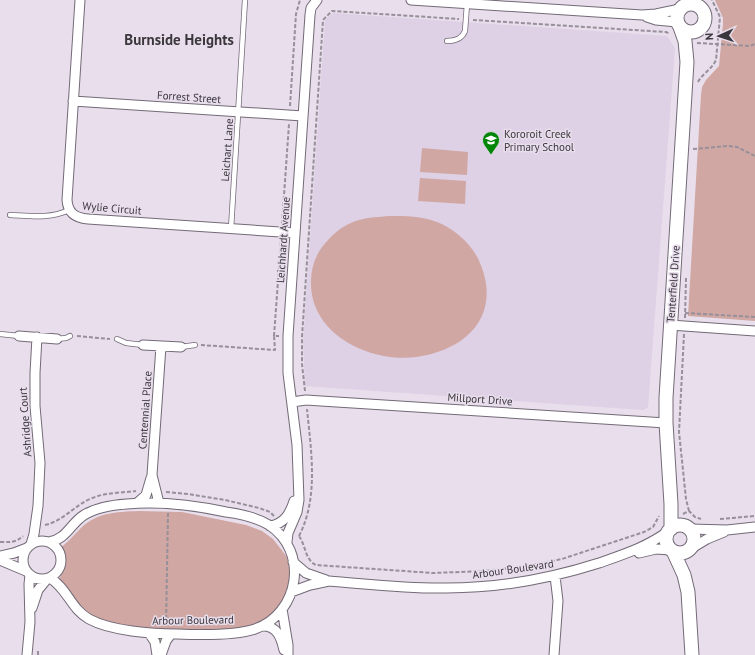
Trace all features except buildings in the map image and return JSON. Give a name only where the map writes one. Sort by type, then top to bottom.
[{"type":"street","name":"Wylie Circuit","points":[[80,0],[66,200],[69,210],[79,218],[295,233]]},
{"type":"street","points":[[411,0],[642,15],[681,13]]},
{"type":"street","name":"Leichhardt Avenue","points":[[298,482],[297,445],[288,373],[288,336],[310,15],[314,1]]},
{"type":"street","points":[[642,15],[656,20],[681,13],[691,4],[700,4],[705,14],[702,27],[695,32],[687,32],[681,13]]},
{"type":"street","name":"Tenterfield Drive","points":[[681,13],[692,87]]},
{"type":"street","name":"Tenterfield Drive","points":[[670,530],[670,481],[666,423],[666,398],[670,325],[695,42],[702,27]]},
{"type":"street","name":"Forrest Street","points":[[73,101],[303,116]]},
{"type":"street","points":[[670,325],[755,331]]},
{"type":"street","points":[[19,336],[57,339]]},
{"type":"street","name":"Ashridge Court","points":[[37,337],[34,390],[40,463],[38,506]]},
{"type":"street","points":[[143,345],[181,347]]},
{"type":"street","name":"Centennial Place","points":[[152,475],[161,346]]},
{"type":"street","name":"Millport Drive","points":[[292,402],[306,400],[666,423]]},
{"type":"street","points":[[137,503],[146,495],[152,475]]},
{"type":"street","points":[[152,475],[159,503]]},
{"type":"street","name":"Tenterfield Drive","points":[[670,481],[677,512],[688,528]]},
{"type":"street","points":[[270,526],[280,523],[287,516],[296,497],[298,482]]},
{"type":"street","points":[[287,542],[288,533],[298,505],[298,482]]},
{"type":"street","name":"Arbour Boulevard","points":[[48,542],[57,541],[66,534],[78,520],[91,512],[112,505],[168,503],[204,507],[257,519],[270,526],[287,542],[294,562],[294,581],[292,592],[282,609],[263,626],[246,631],[224,633],[149,633],[111,627],[89,619],[82,614],[75,607],[59,584],[49,578]]},
{"type":"street","points":[[30,622],[38,590],[58,570],[61,560],[58,549],[43,540],[41,535],[38,506]]},
{"type":"street","points":[[27,655],[30,622],[29,584],[28,573],[22,559],[34,534],[38,506]]},
{"type":"street","points":[[626,554],[652,543],[678,525],[688,528],[727,530],[755,528]]},
{"type":"street","points":[[688,528],[694,536],[690,549],[690,577],[688,592]]},
{"type":"street","points":[[670,530],[666,538],[666,542],[672,550],[684,575],[688,592],[692,655]]},
{"type":"street","points":[[626,554],[656,549],[672,550],[681,553],[727,530]]},
{"type":"street","points":[[0,556],[14,553],[41,541],[48,542]]},
{"type":"street","name":"Arbour Boulevard","points":[[329,582],[447,588],[501,585],[555,576],[626,554]]},
{"type":"street","points":[[0,560],[41,580],[49,578]]},
{"type":"street","points":[[294,562],[306,574],[329,582]]},
{"type":"street","points":[[554,655],[558,600],[555,576]]},
{"type":"street","points":[[292,592],[310,584],[329,582]]},
{"type":"street","points":[[282,609],[288,645],[286,655]]},
{"type":"street","points":[[263,626],[270,626],[275,629],[281,640],[286,655]]},
{"type":"street","points":[[149,633],[155,642],[157,655]]},
{"type":"street","points":[[161,655],[169,634]]},
{"type":"lane","name":"Leichart Lane","points":[[231,229],[245,0]]},
{"type":"lane","points":[[447,42],[456,40],[464,35],[467,4]]},
{"type":"lane","points":[[10,215],[48,217],[60,215],[69,210]]},
{"type":"lane","points":[[0,334],[19,336]]},
{"type":"lane","points":[[57,339],[70,336]]},
{"type":"lane","points":[[117,339],[126,343],[143,345]]},
{"type":"lane","points":[[181,347],[195,345]]},
{"type":"path","points":[[195,345],[274,350],[296,14],[300,0]]},
{"type":"path","points":[[692,87],[716,60],[720,17],[712,0]]},
{"type":"path","points":[[274,336],[302,337],[323,20],[332,11],[666,32]]},
{"type":"path","points":[[695,42],[750,46],[755,44]]},
{"type":"path","points":[[693,142],[693,149],[728,146],[737,147],[755,156]]},
{"type":"path","points":[[686,277],[679,432],[686,499],[689,512]]},
{"type":"path","points":[[685,313],[755,317]]},
{"type":"path","points":[[70,336],[117,339]]},
{"type":"path","points":[[168,503],[169,634]]},
{"type":"path","points":[[717,520],[755,516]]},
{"type":"path","points":[[308,559],[316,565],[397,571],[433,573],[485,571],[532,565],[562,559],[649,530]]},
{"type":"path","points":[[0,542],[13,542]]},
{"type":"shaded area","points":[[715,0],[755,0],[755,321],[688,316],[701,95],[702,87],[706,80],[719,66],[723,24],[723,18]]},
{"type":"shaded area","name":"Kororoit Creek Primary School","points":[[333,13],[667,36],[675,48],[648,407],[643,410],[305,386],[303,342],[325,20]]},
{"type":"shaded area","points":[[422,148],[468,152],[467,175],[420,172]]},
{"type":"shaded area","points":[[420,178],[466,181],[465,204],[418,201]]},
{"type":"shaded area","points":[[389,216],[419,217],[444,225],[463,238],[477,256],[486,282],[486,299],[483,314],[475,327],[464,338],[451,347],[416,357],[398,358],[380,355],[362,350],[346,341],[331,330],[320,316],[313,300],[311,276],[314,264],[321,248],[343,227],[351,223],[366,218]]},
{"type":"shaded area","points":[[139,511],[182,512],[246,525],[262,531],[273,539],[287,557],[290,568],[289,587],[282,605],[265,621],[243,629],[174,632],[103,623],[83,612],[59,580],[64,564],[60,548],[91,520],[106,514]]},
{"type":"place","name":"Kororoit Creek Primary School","points":[[491,155]]},
{"type":"district","name":"Burnside Heights","points":[[179,40]]}]
